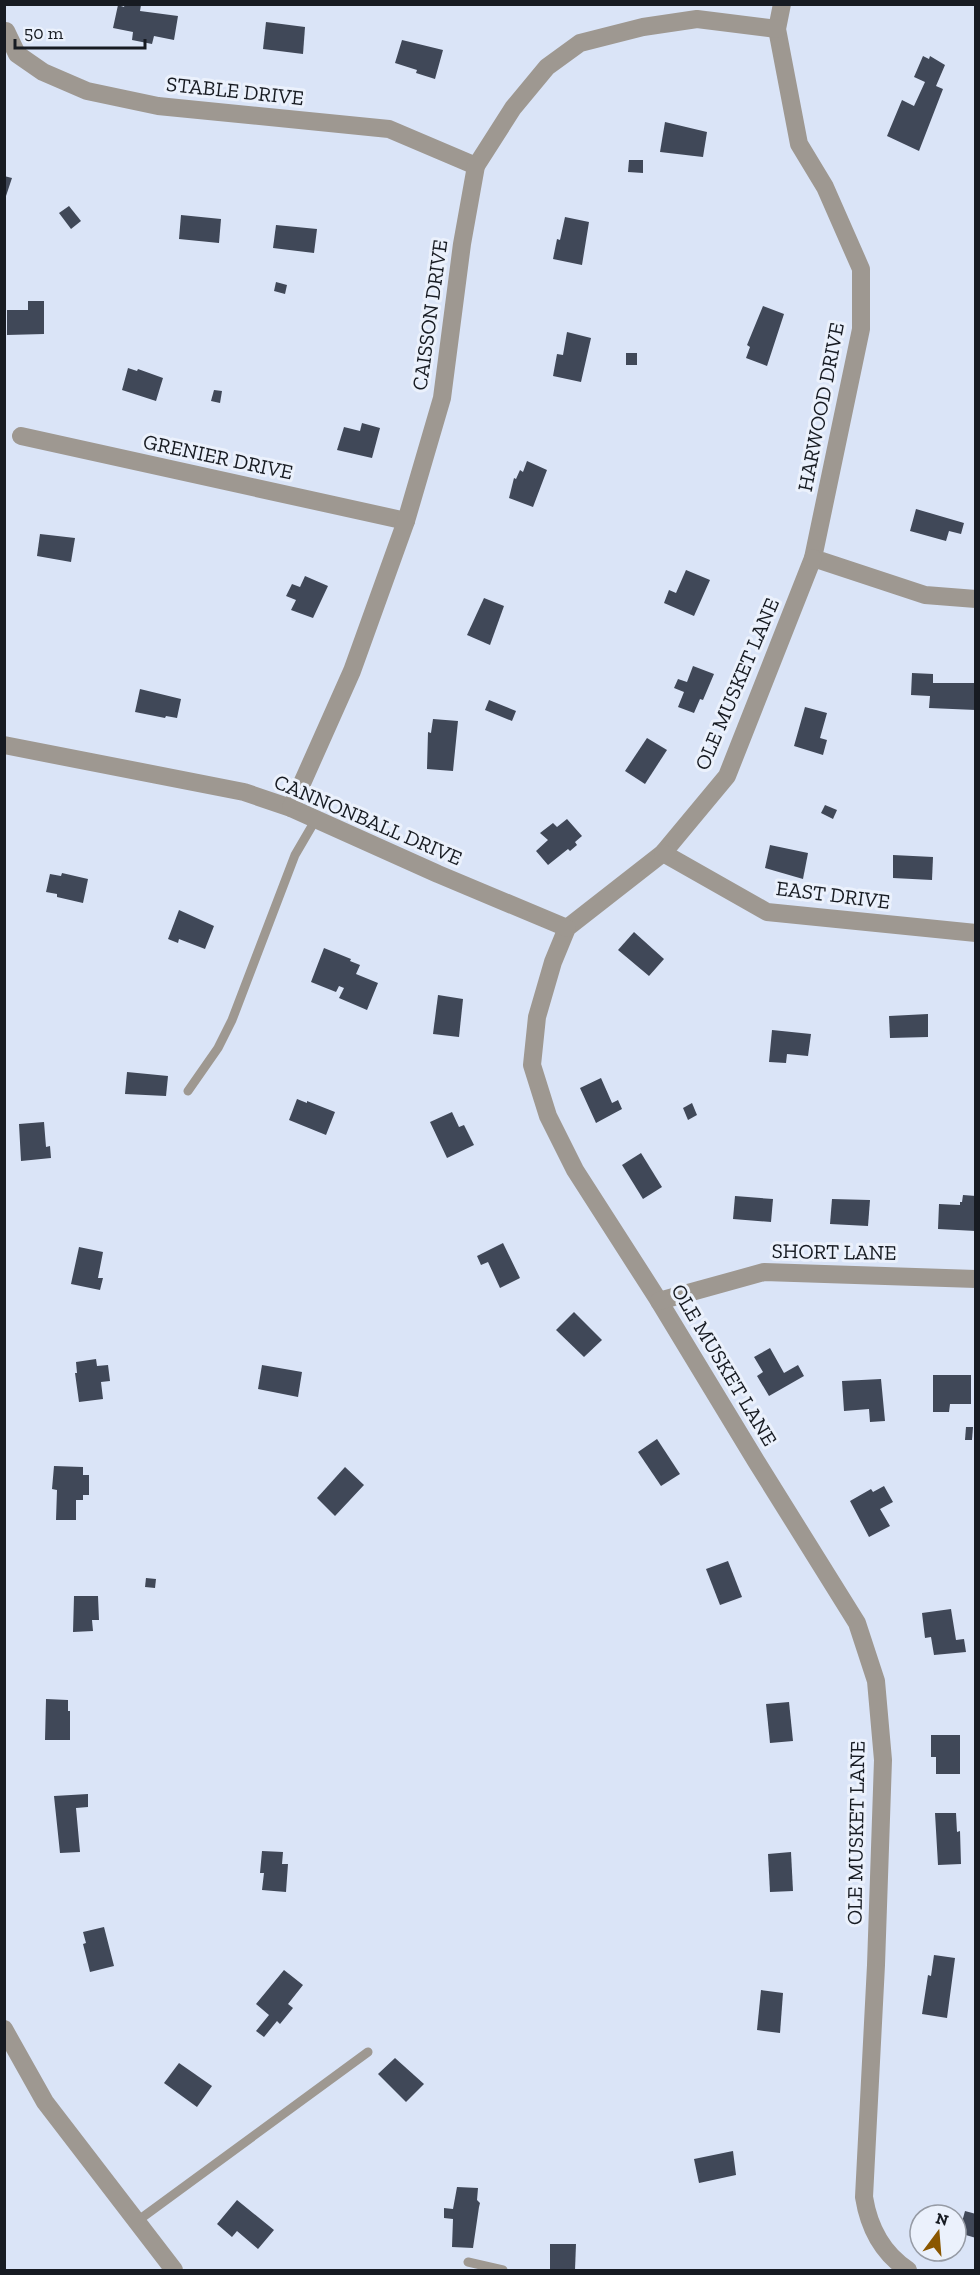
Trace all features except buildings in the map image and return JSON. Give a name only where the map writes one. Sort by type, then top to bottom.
[{"type":"street","name":"HARWOOD DRIVE","points":[[782,4],[777,29],[799,144],[825,187],[861,269],[861,329],[813,558]]},
{"type":"street","name":"CAISSON DRIVE","points":[[291,808],[352,671],[406,521],[442,398],[462,244],[476,166],[513,108],[547,67],[580,44],[643,27],[697,19],[777,29]]},
{"type":"street","name":"STABLE DRIVE","points":[[6,31],[17,54],[43,72],[87,91],[158,106],[389,129],[476,166]]},
{"type":"street","name":"GRENIER DRIVE","points":[[21,436],[406,521]]},
{"type":"street","points":[[813,558],[925,595],[975,599]]},
{"type":"street","name":"OLE MUSKET LANE","points":[[813,558],[727,776],[663,853],[567,928],[537,1017],[532,1065],[549,1116],[575,1170],[659,1300],[857,1623],[876,1681],[883,1760],[876,1965],[864,2198],[873,2232],[888,2255],[908,2271]]},
{"type":"street","name":"CANNONBALL DRIVE","points":[[4,745],[244,792],[291,808],[438,874],[567,928]]},
{"type":"street","name":"EAST DRIVE","points":[[663,853],[767,912],[975,933]]},
{"type":"street","name":"SHORT LANE","points":[[659,1300],[764,1272],[975,1279]]},
{"type":"street","points":[[4,2029],[45,2102],[174,2271]]},
{"type":"lane","points":[[188,1091],[218,1048],[232,1020],[295,855],[316,819]]},
{"type":"lane","points":[[136,2222],[368,2052]]},
{"type":"lane","points":[[468,2262],[503,2271]]}]
